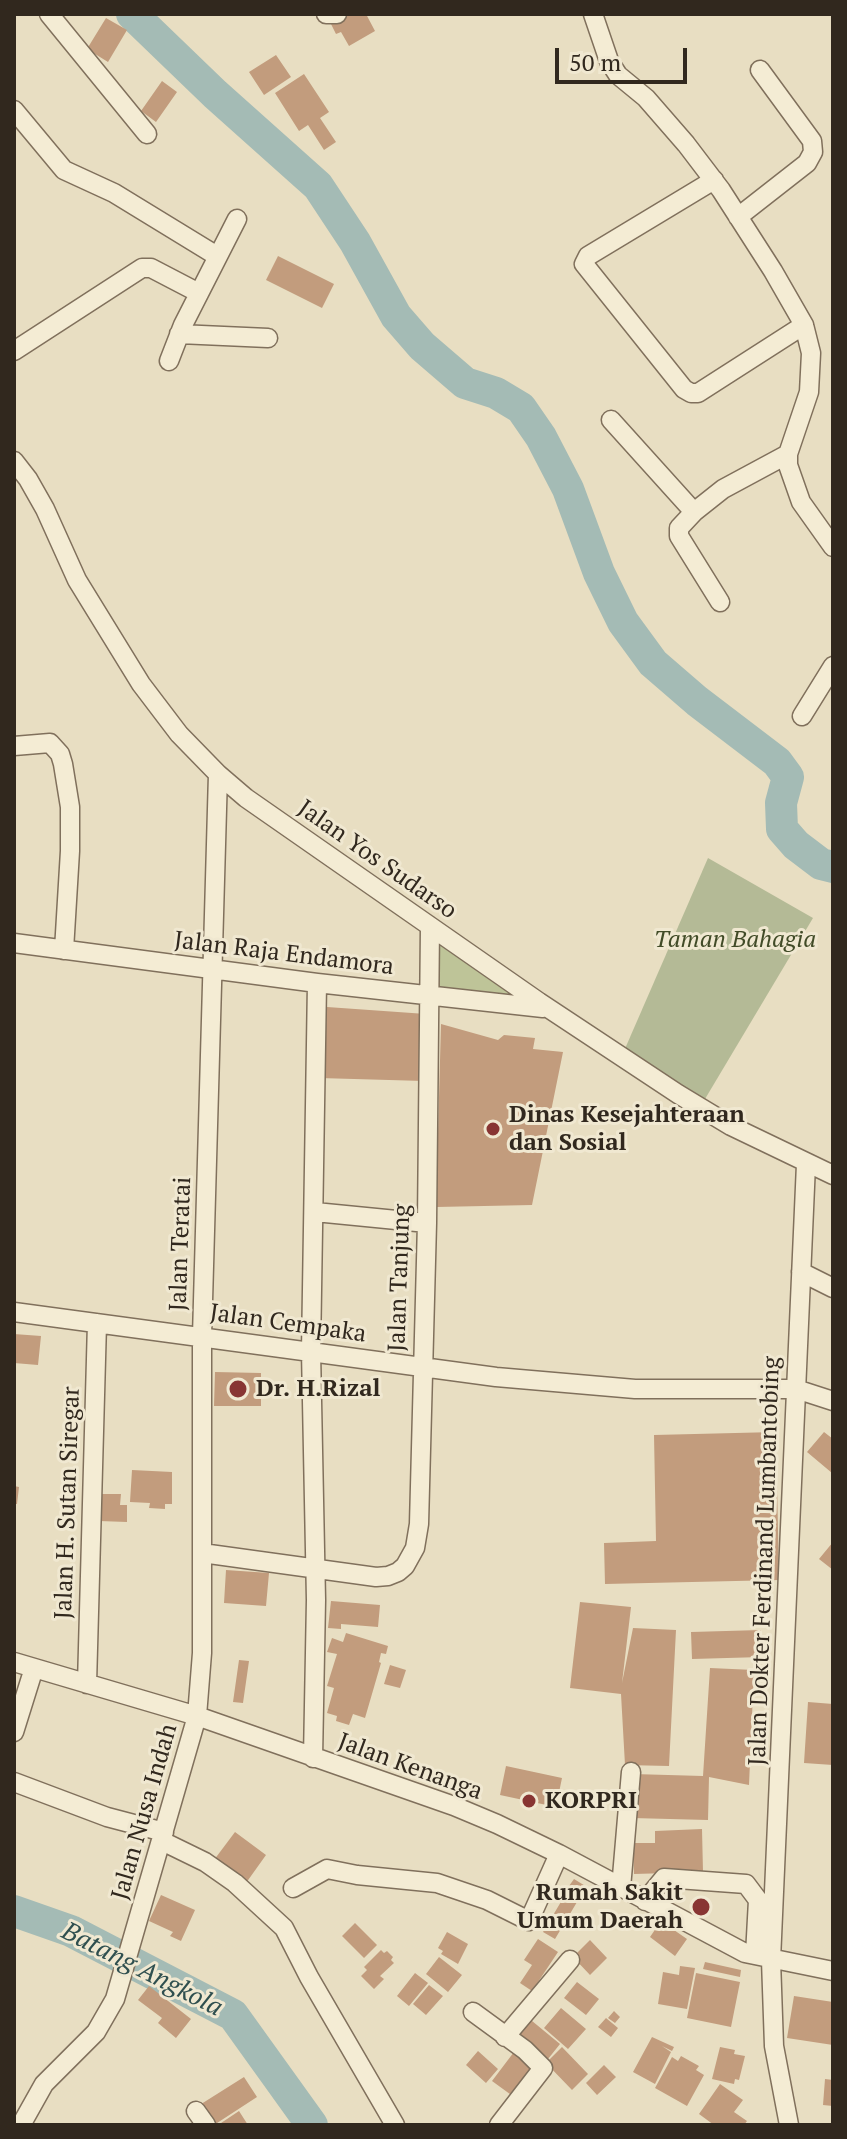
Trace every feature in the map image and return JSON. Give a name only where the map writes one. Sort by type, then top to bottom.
[{"type":"street","points":[[49,14],[147,134]]},
{"type":"street","points":[[326,14],[337,14]]},
{"type":"street","points":[[593,14],[609,61],[618,75],[646,98],[714,180],[804,325],[811,353],[809,392],[788,454],[790,474],[795,489],[833,547]]},
{"type":"street","points":[[738,217],[807,163],[813,152],[812,141],[760,70]]},
{"type":"street","points":[[14,110],[64,170],[114,193],[217,256]]},
{"type":"street","points":[[714,180],[588,256],[584,264],[684,389],[691,393],[698,393],[804,325]]},
{"type":"street","points":[[169,361],[179,334],[237,219]]},
{"type":"street","points":[[14,351],[142,268],[151,268],[199,293]]},
{"type":"street","points":[[179,334],[268,338]]},
{"type":"street","points":[[611,420],[694,512]]},
{"type":"street","points":[[720,602],[677,532],[681,523],[723,489],[788,454]]},
{"type":"street","name":"Jalan Yos Sudarso","points":[[14,461],[25,473],[45,509],[77,580],[141,684],[179,734],[218,774],[246,798],[548,1008],[678,1094],[731,1126],[833,1175]]},
{"type":"street","points":[[802,716],[833,666]]},
{"type":"street","points":[[14,746],[50,743],[57,749],[63,764],[70,807],[64,950]]},
{"type":"street","name":"Jalan Teratai","points":[[197,1716],[202,1653],[202,1336],[218,774]]},
{"type":"street","name":"Jalan Tanjung","points":[[202,1553],[388,1576],[405,1566],[411,1558],[419,1524],[427,1223],[430,926]]},
{"type":"street","name":"Jalan Raja Endamora","points":[[14,943],[317,983],[548,1008]]},
{"type":"street","points":[[313,1758],[316,1613],[311,1351],[317,983]]},
{"type":"street","name":"Jalan Dokter Ferdinand Lumbantobing","points":[[763,1958],[806,1164]]},
{"type":"street","points":[[315,1212],[427,1223]]},
{"type":"street","points":[[801,1272],[833,1288]]},
{"type":"street","name":"Jalan Cempaka","points":[[14,1312],[496,1377],[595,1387],[796,1389],[833,1401]]},
{"type":"street","name":"Jalan H. Sutan Siregar","points":[[87,1684],[97,1323]]},
{"type":"street","name":"Jalan Kenanga","points":[[14,1662],[197,1716],[454,1806],[559,1854],[717,1939],[763,1958],[833,1971]]},
{"type":"street","points":[[14,1732],[34,1668]]},
{"type":"street","name":"Jalan Nusa Indah","points":[[21,2125],[44,2084],[96,2032],[115,1999],[197,1716]]},
{"type":"street","points":[[621,1888],[631,1772]]},
{"type":"street","points":[[14,1782],[163,1837],[235,1883],[284,1928],[395,2125]]},
{"type":"street","points":[[293,1888],[327,1869],[437,1883],[487,1900],[529,1921],[559,1854]]},
{"type":"street","points":[[645,1901],[664,1878],[746,1884],[758,1900],[774,2046],[789,2125]]},
{"type":"street","points":[[505,2037],[570,1960]]},
{"type":"street","points":[[473,2012],[543,2068],[499,2125]]},
{"type":"green space","name":"Taman Bahagia","points":[[708,858],[813,918],[705,1099],[624,1051]]},
{"type":"green space","points":[[434,932],[538,1003],[433,993]]},
{"type":"building","points":[[349,14],[366,14],[375,31],[349,46],[341,32],[336,34],[331,24]]},
{"type":"building","points":[[106,18],[127,30],[108,62],[87,49]]},
{"type":"building","points":[[276,55],[291,77],[264,95],[249,72]]},
{"type":"building","points":[[304,74],[329,112],[320,118],[336,142],[324,150],[308,125],[299,131],[275,93]]},
{"type":"building","points":[[162,81],[177,92],[156,122],[141,111]]},
{"type":"building","points":[[278,256],[334,284],[322,308],[266,280]]},
{"type":"building","points":[[327,1007],[426,1014],[424,1081],[319,1078]]},
{"type":"building","name":"Dinas Kesejahteraan dan Sosial","points":[[441,1024],[498,1040],[504,1035],[535,1038],[533,1049],[563,1052],[532,1205],[436,1207]]},
{"type":"building","points":[[14,1334],[41,1336],[38,1365],[14,1363]]},
{"type":"building","name":"Dr. H.Rizal","points":[[215,1372],[261,1373],[261,1406],[214,1406]]},
{"type":"building","points":[[776,1432],[779,1580],[605,1584],[604,1543],[656,1541],[654,1435]]},
{"type":"building","points":[[824,1432],[833,1439],[832,1473],[807,1452]]},
{"type":"building","points":[[132,1470],[172,1472],[172,1504],[165,1504],[165,1509],[149,1508],[150,1503],[130,1502]]},
{"type":"building","points":[[14,1486],[19,1487],[17,1504],[14,1504]]},
{"type":"building","points":[[100,1494],[121,1494],[120,1505],[127,1505],[127,1522],[99,1521]]},
{"type":"building","points":[[833,1542],[833,1570],[819,1559]]},
{"type":"building","points":[[226,1570],[269,1573],[266,1606],[224,1603]]},
{"type":"building","points":[[331,1601],[380,1605],[378,1627],[341,1624],[341,1629],[328,1628]]},
{"type":"building","points":[[580,1602],[631,1607],[622,1683],[633,1628],[676,1630],[669,1766],[625,1765],[621,1694],[570,1688]]},
{"type":"building","points":[[761,1630],[762,1657],[692,1659],[691,1632]]},
{"type":"building","points":[[346,1633],[388,1646],[386,1654],[381,1653],[365,1718],[353,1714],[349,1725],[336,1721],[337,1716],[327,1713],[334,1688],[327,1686],[337,1654],[327,1652],[332,1638],[343,1642]]},
{"type":"building","points":[[239,1660],[249,1661],[243,1703],[233,1702]]},
{"type":"building","points":[[390,1665],[406,1670],[400,1688],[384,1684]]},
{"type":"building","points":[[710,1668],[754,1670],[749,1785],[709,1777],[708,1820],[632,1818],[633,1774],[703,1776]]},
{"type":"building","points":[[808,1702],[833,1704],[833,1765],[804,1763]]},
{"type":"building","points":[[506,1766],[562,1778],[556,1807],[500,1795]]},
{"type":"building","points":[[702,1829],[703,1872],[634,1874],[633,1843],[655,1843],[655,1831]]},
{"type":"building","points":[[235,1832],[266,1855],[246,1883],[214,1860]]},
{"type":"building","points":[[574,1879],[587,1887],[583,1895],[569,1886]]},
{"type":"building","points":[[568,1890],[580,1897],[555,1939],[543,1932]]},
{"type":"building","points":[[161,1895],[195,1910],[181,1941],[170,1936],[173,1932],[149,1921]]},
{"type":"building","points":[[661,1921],[687,1939],[675,1956],[650,1937]]},
{"type":"building","points":[[355,1923],[377,1945],[364,1958],[342,1936]]},
{"type":"building","points":[[447,1932],[468,1944],[458,1964],[441,1954],[443,1951],[438,1948]]},
{"type":"building","points":[[538,1939],[558,1952],[532,1991],[520,1983],[532,1965],[524,1960]]},
{"type":"building","points":[[590,1940],[607,1958],[590,1975],[573,1957]]},
{"type":"building","points":[[381,1950],[393,1957],[391,1960],[394,1963],[380,1976],[384,1979],[374,1989],[361,1976],[367,1970],[364,1967]]},
{"type":"building","points":[[439,1957],[462,1975],[448,1992],[426,1974]]},
{"type":"building","points":[[705,1962],[741,1970],[740,1977],[703,1969]]},
{"type":"building","points":[[680,1966],[695,1968],[687,2009],[658,2004],[663,1972],[679,1975]]},
{"type":"building","points":[[415,1973],[428,1983],[409,2006],[397,1996]]},
{"type":"building","points":[[696,1973],[740,1982],[731,2027],[687,2018]]},
{"type":"building","points":[[577,1982],[599,1999],[586,2015],[564,1998]]},
{"type":"building","points":[[429,1985],[443,1996],[426,2015],[413,2004]]},
{"type":"building","points":[[149,1986],[191,2019],[176,2038],[158,2023],[162,2018],[138,2000]]},
{"type":"building","points":[[794,1996],[833,2002],[833,2045],[787,2038]]},
{"type":"building","points":[[561,2008],[586,2029],[568,2049],[544,2028]]},
{"type":"building","points":[[614,2011],[620,2017],[615,2023],[608,2018]]},
{"type":"building","points":[[526,2016],[560,2044],[544,2064],[511,2035]]},
{"type":"building","points":[[606,2018],[618,2028],[611,2037],[598,2027]]},
{"type":"building","points":[[652,2037],[674,2047],[672,2051],[662,2046],[671,2052],[655,2084],[633,2072]]},
{"type":"building","points":[[562,2047],[588,2074],[572,2090],[546,2063]]},
{"type":"building","points":[[720,2047],[745,2056],[739,2080],[735,2079],[734,2084],[712,2079]]},
{"type":"building","points":[[517,2048],[539,2064],[514,2097],[492,2081]]},
{"type":"building","points":[[478,2051],[498,2069],[486,2083],[466,2065]]},
{"type":"building","points":[[681,2056],[699,2066],[696,2070],[704,2075],[687,2106],[655,2088],[672,2057],[678,2061]]},
{"type":"building","points":[[604,2065],[616,2077],[597,2095],[586,2083]]},
{"type":"building","points":[[244,2077],[257,2097],[214,2125],[198,2106]]},
{"type":"building","points":[[825,2079],[833,2080],[833,2106],[823,2105]]},
{"type":"building","points":[[720,2084],[743,2100],[734,2112],[747,2121],[744,2125],[714,2125],[699,2114]]},
{"type":"building","points":[[239,2111],[248,2125],[218,2125]]},
{"type":"waterway","points":[[132,14],[318,186],[355,242],[396,316],[422,346],[465,383],[496,393],[521,408],[541,437],[568,489],[599,573],[623,622],[653,663],[777,762],[788,777],[781,803],[782,829],[796,845],[821,864],[833,867]]},
{"type":"waterway","name":"Batang Angkola","points":[[14,1911],[71,1931],[233,2015],[312,2125]]},
{"type":"place","name":"Dinas Kesejahteraan dan Sosial","points":[[493,1129]]},
{"type":"place","name":"Dr. H.Rizal","points":[[238,1389]]},
{"type":"place","name":"KORPRI","points":[[529,1801]]},
{"type":"place","name":"Rumah Sakit Umum Daerah","points":[[701,1907]]}]
